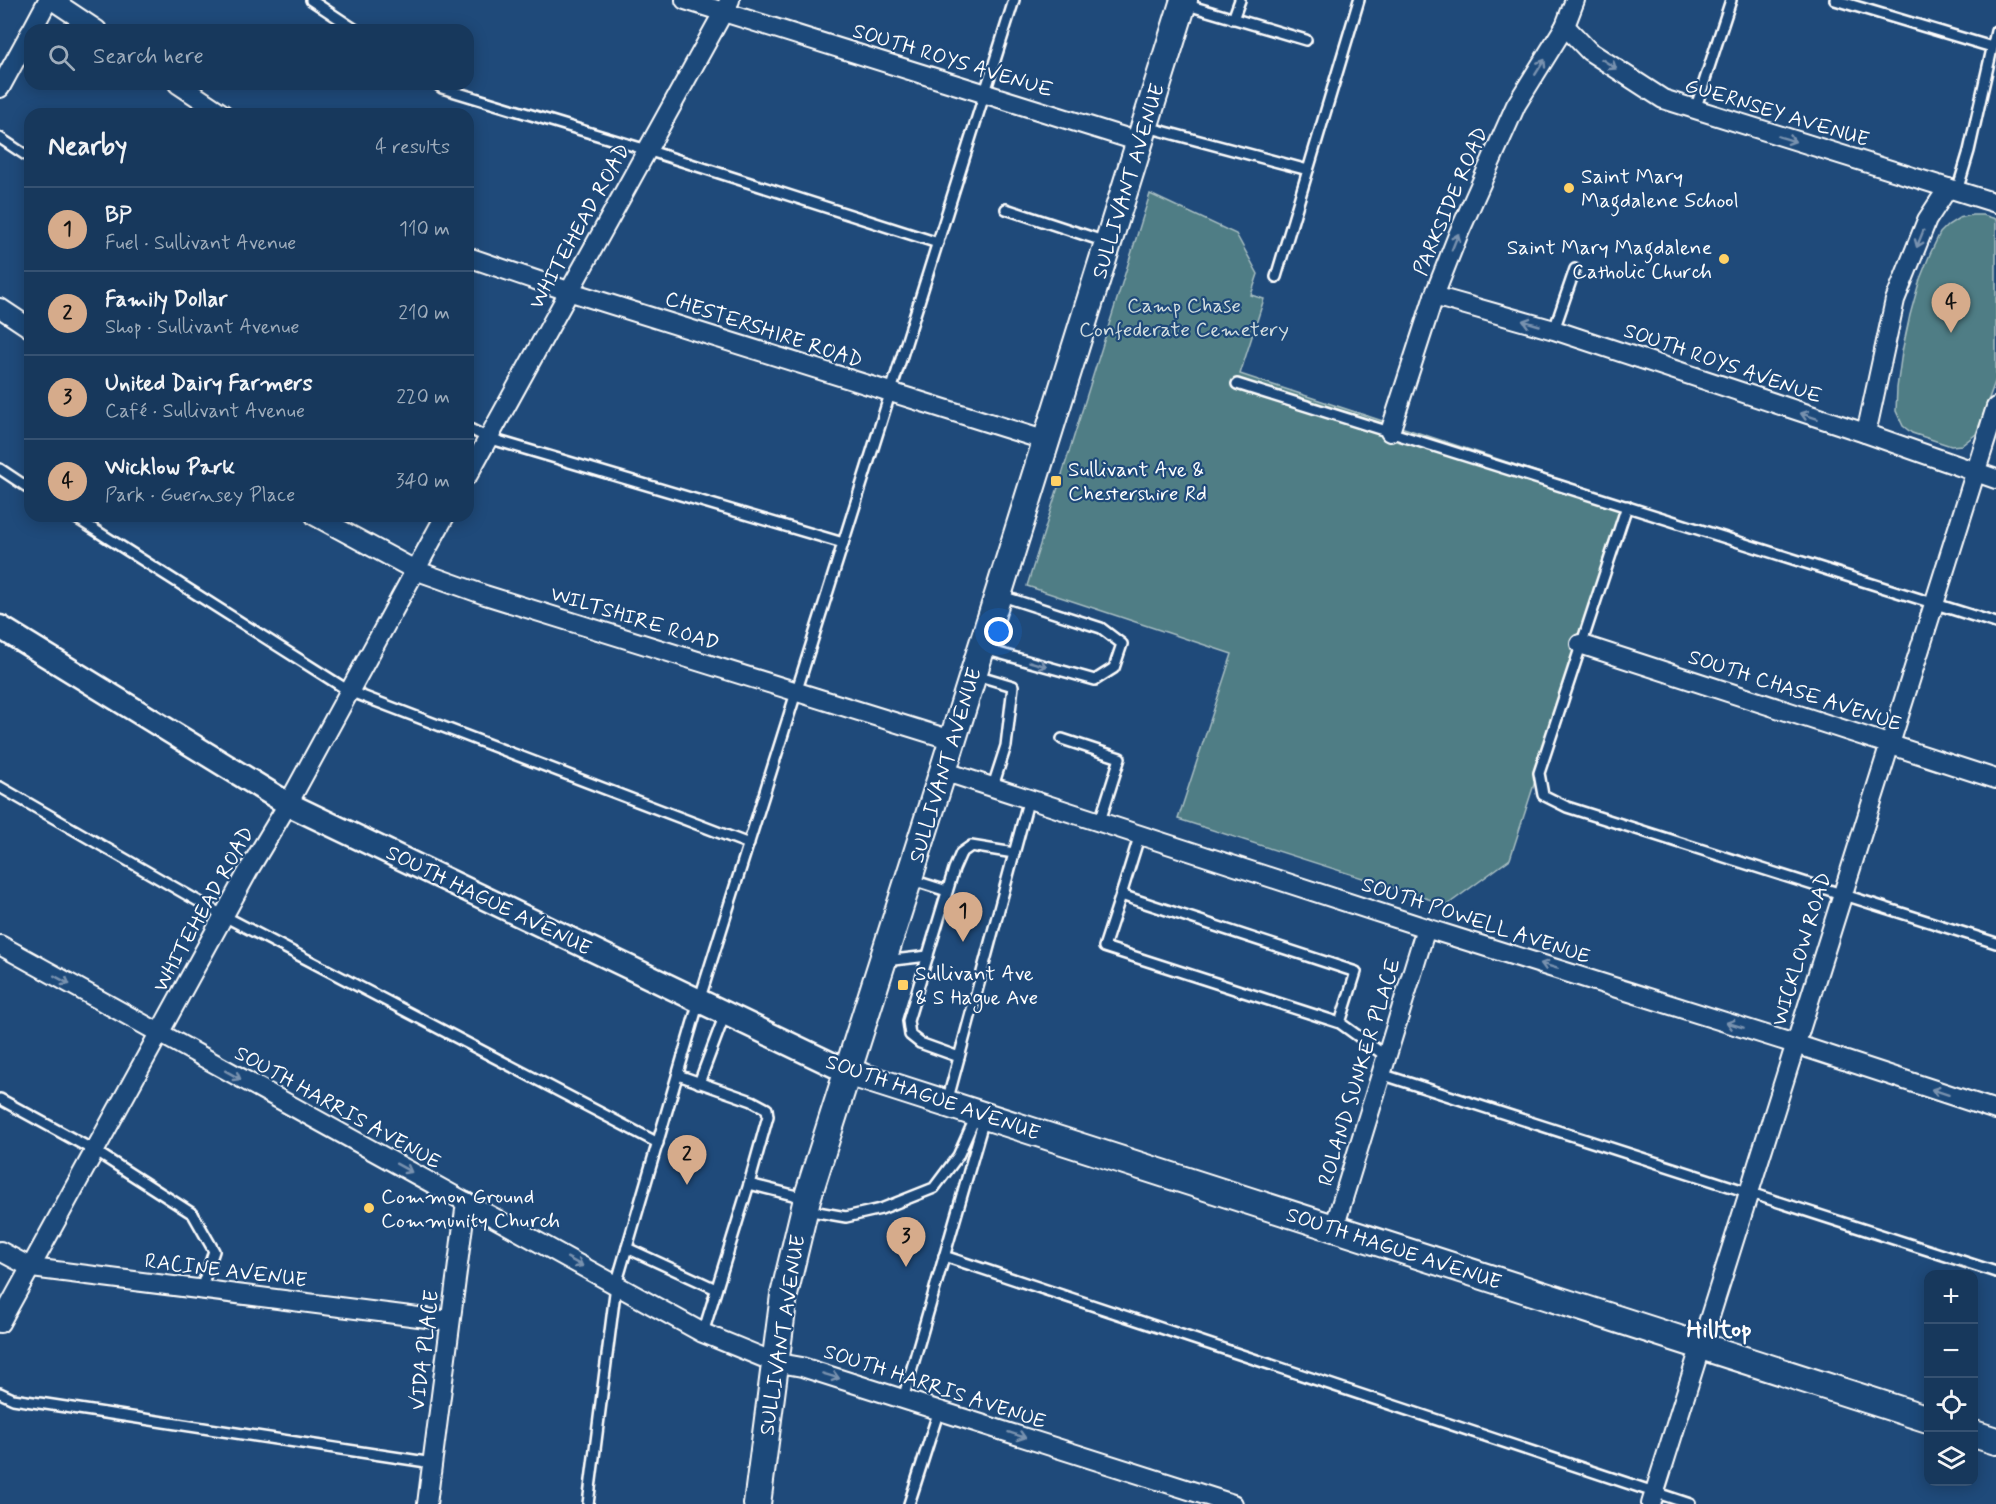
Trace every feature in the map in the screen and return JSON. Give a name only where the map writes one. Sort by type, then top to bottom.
[{"type":"main road","name":"SULLIVANT AVENUE","points":[[757,1504],[784,1295],[805,1204],[1184,2]]},
{"type":"main road","name":"SOUTH HAGUE AVENUE","points":[[848,1072],[1924,1417]]},
{"type":"main road","points":[[1978,1435],[1996,1441]]},
{"type":"street","points":[[36,24],[50,0],[88,24]]},
{"type":"street","name":"SOUTH ROYS AVENUE","points":[[685,0],[726,6],[986,94],[1142,134]]},
{"type":"street","name":"PARKSIDE ROAD","points":[[1390,432],[1434,296],[1458,235],[1516,105],[1565,26],[1575,0]]},
{"type":"street","name":"WHITEHEAD ROAD","points":[[474,464],[726,6]]},
{"type":"street","name":"GUERNSEY AVENUE","points":[[1565,26],[1589,51],[1663,99],[1996,203]]},
{"type":"street","points":[[0,88],[24,45]]},
{"type":"street","points":[[187,90],[214,108]]},
{"type":"street","points":[[1865,433],[1896,300],[1928,220],[1953,189]]},
{"type":"street","name":"CHESTERSHIRE ROAD","points":[[474,259],[568,291],[1047,441]]},
{"type":"street","name":"SOUTH ROYS AVENUE","points":[[1434,296],[1554,330],[1996,479]]},
{"type":"street","points":[[0,308],[24,324]]},
{"type":"street","name":"WICKLOW ROAD","points":[[1653,1498],[1996,407]]},
{"type":"street","name":"WILTSHIRE ROAD","points":[[326,522],[415,570],[485,595],[952,740]]},
{"type":"street","name":"WHITEHEAD ROAD","points":[[0,1323],[442,522]]},
{"type":"street","name":"SOUTH HAGUE AVENUE","points":[[0,627],[288,804],[848,1072]]},
{"type":"street","name":"SOUTH CHASE AVENUE","points":[[1581,644],[1996,779]]},
{"type":"street","name":"SOUTH POWELL AVENUE","points":[[943,771],[1996,1110]]},
{"type":"street","name":"ROLAND SUNKER PLACE","points":[[1334,1228],[1426,928]]},
{"type":"street","name":"SOUTH HARRIS AVENUE","points":[[0,945],[703,1333],[774,1362],[802,1367],[1233,1504]]},
{"type":"street","name":"VIDA PLACE","points":[[428,1504],[466,1202]]},
{"type":"street","name":"RACINE AVENUE","points":[[0,1251],[32,1268],[450,1321]]},
{"type":"lane","points":[[311,0],[347,24]]},
{"type":"lane","points":[[588,1504],[616,1285],[699,1001],[1014,0]]},
{"type":"lane","points":[[1233,18],[1240,0]]},
{"type":"lane","points":[[1276,277],[1359,0]]},
{"type":"lane","points":[[1695,110],[1731,0]]},
{"type":"lane","points":[[1835,0],[1992,47]]},
{"type":"lane","points":[[1184,2],[1306,40]]},
{"type":"lane","points":[[1953,189],[1969,151],[1996,31]]},
{"type":"lane","points":[[452,90],[938,243]]},
{"type":"lane","points":[[1142,134],[1308,170]]},
{"type":"lane","points":[[0,138],[24,154]]},
{"type":"lane","points":[[1006,209],[1108,243]]},
{"type":"lane","points":[[1554,330],[1575,269]]},
{"type":"lane","points":[[1237,384],[1996,623]]},
{"type":"lane","points":[[474,431],[488,438],[843,543]]},
{"type":"lane","points":[[0,470],[24,485]]},
{"type":"lane","points":[[1626,506],[1539,773],[1543,795],[1568,807],[1996,943]]},
{"type":"lane","points":[[82,522],[349,692],[749,844]]},
{"type":"lane","points":[[982,648],[1095,681],[1114,668],[1122,644],[1101,627],[998,595]]},
{"type":"lane","points":[[973,674],[1014,686],[1006,746],[993,786]]},
{"type":"lane","points":[[1062,739],[1120,758],[1100,821]]},
{"type":"lane","points":[[0,786],[224,916],[658,1143]]},
{"type":"lane","points":[[946,1104],[1029,798]]},
{"type":"lane","points":[[1140,834],[1104,947],[1340,1023],[1387,1057]]},
{"type":"lane","points":[[959,1057],[920,1043],[910,1035],[909,1020],[947,891],[961,853],[971,846],[1014,853]]},
{"type":"lane","points":[[909,879],[947,891]]},
{"type":"lane","points":[[1121,895],[1356,972],[1340,1023]]},
{"type":"lane","points":[[882,961],[928,956]]},
{"type":"lane","points":[[699,1083],[725,1014]]},
{"type":"lane","points":[[1381,1074],[1996,1272]]},
{"type":"lane","points":[[678,1075],[752,1101],[767,1109],[768,1116],[703,1333]]},
{"type":"lane","points":[[0,1099],[95,1151],[193,1214],[214,1251],[201,1289]]},
{"type":"lane","points":[[749,1184],[846,1217],[882,1209],[934,1188],[958,1156],[981,1115]]},
{"type":"lane","points":[[903,1399],[981,1115]]},
{"type":"lane","points":[[627,1248],[716,1289]]},
{"type":"lane","points":[[944,1256],[1653,1498],[1690,1504]]},
{"type":"lane","points":[[0,1393],[13,1399],[433,1463]]},
{"type":"lane","points":[[909,1504],[939,1410]]},
{"type":"green space","name":"Camp Chase Confederate Cemetery","points":[[1150,194],[1236,234],[1258,274],[1251,295],[1264,299],[1240,374],[1625,501],[1510,859],[1447,905],[1178,819],[1232,654],[1027,586]]},
{"type":"green space","points":[[1983,215],[1996,219],[1996,379],[1976,434],[1962,445],[1951,446],[1912,433],[1903,426],[1896,411],[1897,388],[1910,315],[1930,254],[1940,233],[1948,225],[1959,218]]},
{"type":"place","name":"Saint Mary Magdalene School","points":[[1569,188]]},
{"type":"place","name":"Saint Mary Magdalene Catholic Church","points":[[1724,259]]},
{"type":"place","name":"Wicklow Park","points":[[1951,333]]},
{"type":"place","name":"Sullivant Ave & Chestershire Rd","points":[[1056,481]]},
{"type":"place","name":"BP","points":[[963,942]]},
{"type":"place","name":"Sullivant Ave & S Hague Ave","points":[[903,985]]},
{"type":"place","name":"Family Dollar","points":[[687,1185]]},
{"type":"place","name":"Common Ground Community Church","points":[[369,1208]]},
{"type":"place","name":"United Dairy Farmers","points":[[906,1267]]},
{"type":"district","name":"Hilltop","points":[[1719,1329]]}]
